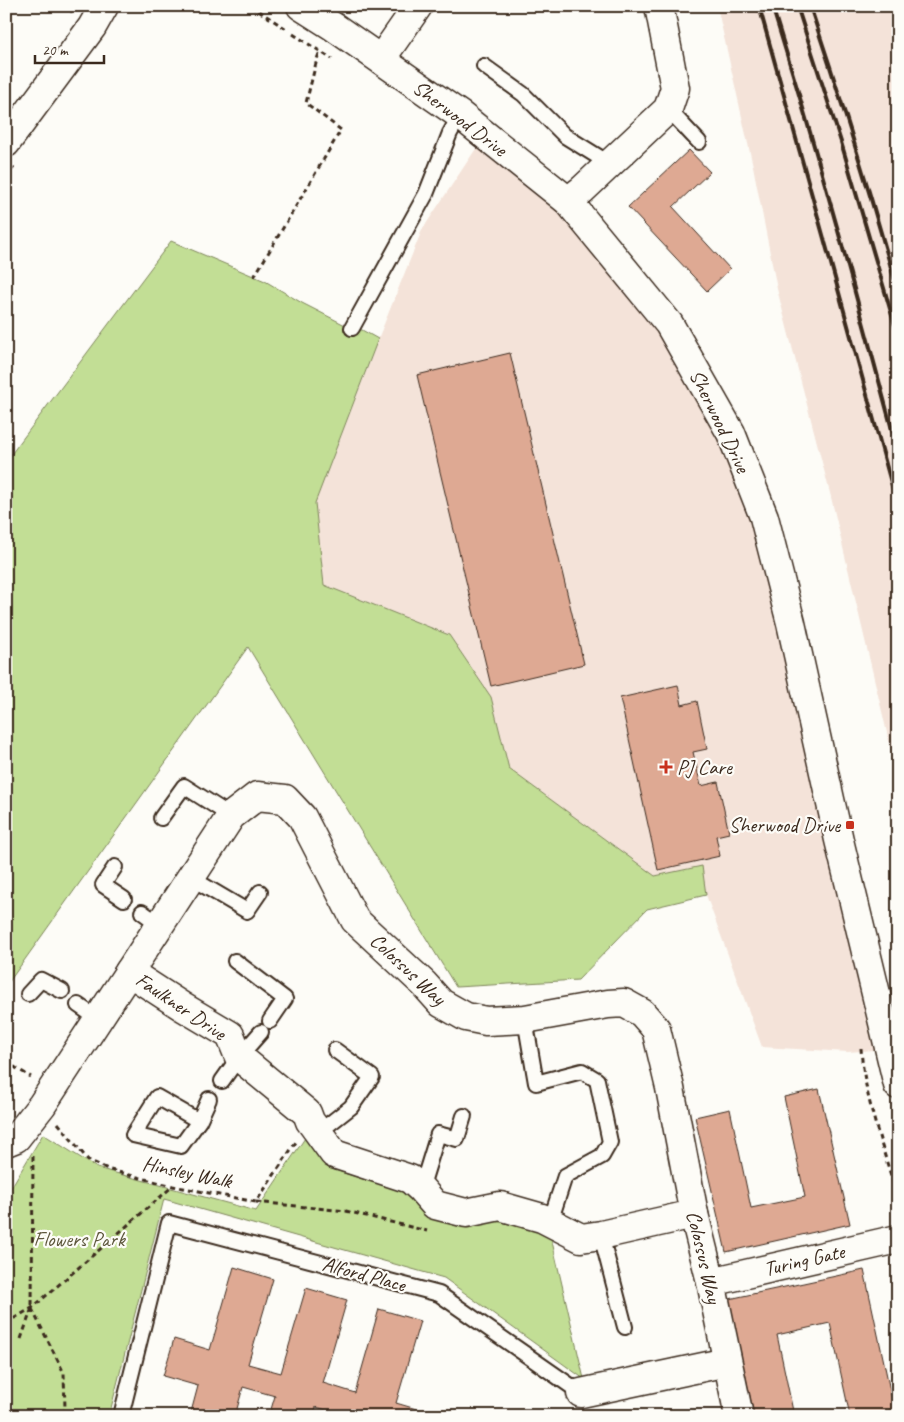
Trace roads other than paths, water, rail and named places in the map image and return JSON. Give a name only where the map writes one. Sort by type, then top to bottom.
[{"type":"street","points":[[6,143],[92,27],[104,6]]},
{"type":"street","name":"Sherwood Drive","points":[[301,6],[381,59],[460,115],[568,201],[669,324],[731,432],[764,517],[791,623],[839,840],[898,1085]]},
{"type":"street","points":[[381,59],[418,6]]},
{"type":"street","points":[[568,201],[668,109],[676,88],[659,6]]},
{"type":"street","name":"Colossus Way","points":[[11,1140],[42,1105],[88,1012],[129,972],[151,918],[191,878],[231,816],[257,796],[285,799],[302,817],[355,920],[442,1003],[466,1017],[486,1021],[525,1019],[608,1004],[624,1004],[642,1013],[656,1029],[670,1088],[694,1214],[739,1416]]},
{"type":"street","name":"Faulkner Drive","points":[[129,972],[230,1035],[239,1057],[306,1113],[334,1154],[410,1179],[435,1204],[466,1213],[500,1206],[542,1218],[581,1238],[694,1214]]},
{"type":"street","name":"Turing Gate","points":[[710,1282],[898,1239]]},
{"type":"street","name":"Alford Place","points":[[580,1392],[727,1362]]},
{"type":"lane","points":[[484,66],[523,94],[565,136],[610,164]]},
{"type":"lane","points":[[668,109],[699,142]]},
{"type":"lane","points":[[352,328],[426,194],[450,133],[460,115]]},
{"type":"lane","points":[[161,818],[184,786],[231,816]]},
{"type":"lane","points":[[115,867],[103,884],[124,899]]},
{"type":"lane","points":[[191,878],[247,911],[260,892]]},
{"type":"lane","points":[[235,960],[285,999],[270,1021]]},
{"type":"lane","points":[[28,994],[40,980],[62,991]]},
{"type":"lane","points":[[525,1019],[536,1082],[582,1071],[597,1080],[610,1142],[602,1156],[565,1176],[550,1222]]},
{"type":"lane","points":[[222,1081],[239,1057],[261,1032]]},
{"type":"lane","points":[[314,1126],[351,1108],[372,1077],[335,1050]]},
{"type":"lane","points":[[198,1121],[157,1097],[133,1136],[180,1146],[198,1121],[209,1099]]},
{"type":"lane","points":[[421,1189],[438,1134],[457,1139],[464,1116]]},
{"type":"lane","name":"Alford Place","points":[[121,1416],[169,1223],[439,1294],[580,1392]]},
{"type":"lane","points":[[601,1235],[625,1327]]},
{"type":"railway","points":[[759,6],[898,508]]},
{"type":"railway","points":[[772,6],[822,172],[898,452]]},
{"type":"railway","points":[[797,6],[841,142],[898,336]]},
{"type":"railway","points":[[810,6],[856,149],[898,292]]},
{"type":"place","name":"PJ Care","points":[[666,767]]},
{"type":"place","name":"Sherwood Drive","points":[[850,825]]},
{"type":"park label","name":"Flowers Park","points":[[79,1239]]}]
